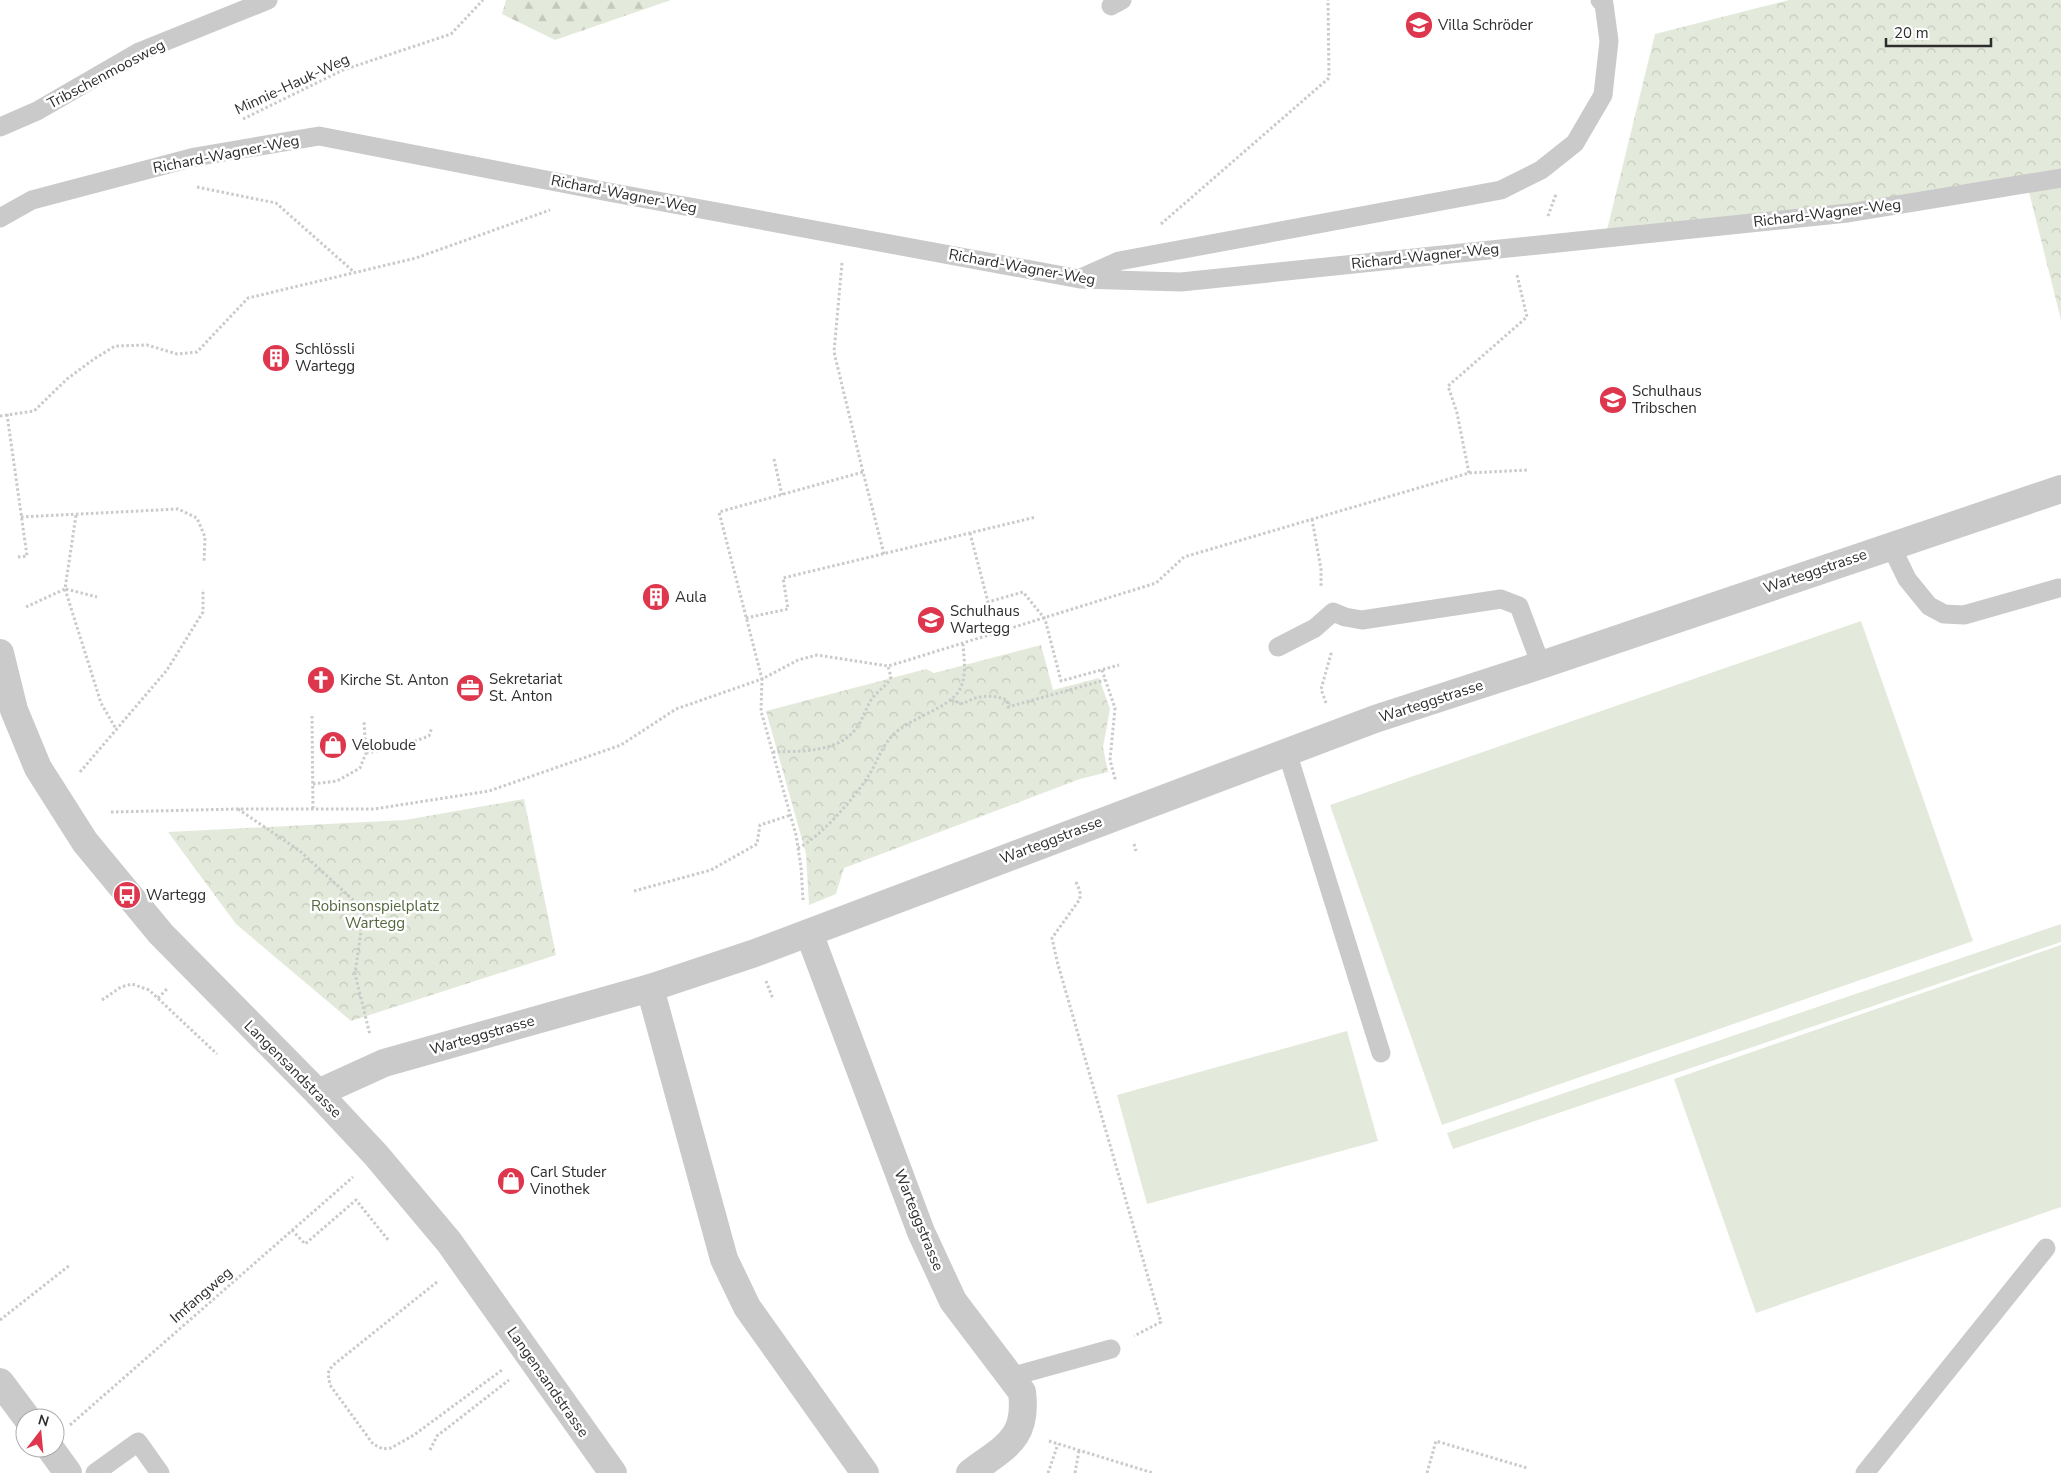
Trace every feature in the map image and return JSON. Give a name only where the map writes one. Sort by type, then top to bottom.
[{"type":"street","name":"Warteggstrasse","points":[[318,1094],[384,1063],[650,988],[809,933],[1375,719],[1541,665],[2061,488]]},
{"type":"street","name":"Langensandstrasse","points":[[0,653],[14,710],[38,768],[85,842],[161,934],[376,1155],[449,1242],[613,1473]]},
{"type":"street","name":"Warteggstrasse","points":[[809,933],[921,1232],[954,1301],[1022,1392],[1023,1422],[1014,1439],[970,1473]]},
{"type":"street","points":[[650,988],[724,1259],[747,1307],[865,1473]]},
{"type":"street","points":[[0,1382],[20,1408]]},
{"type":"street","points":[[57,1458],[68,1473]]},
{"type":"lane","name":"Tribschenmoosweg","points":[[0,127],[37,111],[139,52],[268,0]]},
{"type":"lane","points":[[1080,279],[1119,261],[1501,190],[1541,170],[1575,143],[1602,95],[1609,40],[1604,4],[1600,0]]},
{"type":"lane","name":"Richard-Wagner-Weg","points":[[0,218],[32,200],[186,160],[319,136],[1080,279],[1182,282],[1848,213],[2061,178]]},
{"type":"lane","points":[[1891,546],[1912,585],[1929,606],[1944,614],[1964,615],[2060,588]]},
{"type":"lane","points":[[1278,647],[1314,628],[1328,616],[1362,620],[1501,599],[1519,606],[1541,665]]},
{"type":"lane","points":[[1287,752],[1381,1053]]},
{"type":"lane","points":[[1865,1473],[2046,1248]]},
{"type":"lane","points":[[1010,1376],[1111,1350]]},
{"type":"lane","points":[[95,1473],[138,1442],[160,1473]]},
{"type":"path","name":"Minnie-Hauk-Weg","points":[[238,122],[343,70],[451,34],[483,0]]},
{"type":"path","points":[[1156,228],[1328,78],[1328,0]]},
{"type":"path","points":[[193,186],[276,203],[354,272]]},
{"type":"path","points":[[0,416],[34,411],[46,402],[66,379],[115,346],[147,345],[177,354],[197,352],[248,298],[416,258],[556,208]]},
{"type":"path","points":[[845,235],[834,352],[884,554]]},
{"type":"path","points":[[1469,473],[1457,413],[1448,386],[1527,317],[1510,248]]},
{"type":"path","points":[[7,414],[27,556],[17,557]]},
{"type":"path","points":[[774,459],[782,495]]},
{"type":"path","points":[[111,812],[237,809],[374,809],[489,791],[621,745],[676,708],[762,679],[798,660],[818,654],[888,666],[1045,619],[1156,583],[1184,557],[1469,473],[1528,470]]},
{"type":"path","points":[[803,889],[798,848],[791,814],[761,711],[762,679],[719,512],[863,472]]},
{"type":"path","points":[[22,517],[178,509],[197,518],[205,537],[204,563]]},
{"type":"path","points":[[76,515],[66,589],[101,703],[116,729]]},
{"type":"path","points":[[746,618],[788,609],[783,578],[1036,517]]},
{"type":"path","points":[[1312,519],[1321,568],[1322,596],[1328,616],[1331,654],[1321,689],[1338,733]]},
{"type":"path","points":[[970,533],[988,602],[1023,592],[1045,619],[1061,681],[1119,665]]},
{"type":"path","points":[[26,607],[66,589],[97,597]]},
{"type":"path","points":[[80,772],[167,670],[203,612],[203,589]]},
{"type":"path","points":[[798,848],[816,837],[856,792],[869,774],[879,753],[892,736],[906,724],[951,700],[960,690],[965,673],[963,644]]},
{"type":"path","points":[[773,752],[806,751],[830,746],[843,740],[854,731],[878,691],[888,684],[891,677],[888,666]]},
{"type":"path","points":[[1102,670],[1115,708],[1110,760],[1116,782]]},
{"type":"path","points":[[951,700],[963,704],[975,697],[1000,697],[1007,700],[1008,707],[1105,680]]},
{"type":"path","points":[[312,716],[313,809]]},
{"type":"path","points":[[313,784],[337,781],[360,768],[366,753],[364,721]]},
{"type":"path","points":[[366,753],[399,747],[429,736],[432,727]]},
{"type":"path","points":[[237,809],[300,851],[364,910],[355,974],[371,1040]]},
{"type":"path","points":[[634,892],[711,870],[757,844],[760,825],[791,814]]},
{"type":"path","points":[[1076,882],[1080,892],[1080,899],[1052,938],[1059,970],[1161,1322],[1111,1350]]},
{"type":"path","points":[[102,1000],[121,988],[132,984],[149,990],[217,1054]]},
{"type":"path","name":"Imfangweg","points":[[69,1425],[354,1175]]},
{"type":"path","points":[[292,1230],[305,1244],[356,1200],[389,1240]]},
{"type":"path","points":[[0,1320],[70,1265]]},
{"type":"path","points":[[438,1281],[332,1366],[328,1374],[330,1385],[373,1444],[383,1449],[391,1448],[414,1435],[502,1369]]},
{"type":"path","points":[[430,1450],[437,1436],[534,1362]]},
{"type":"path","points":[[1427,1473],[1436,1441],[1527,1468]]},
{"type":"path","points":[[1048,1473],[1058,1444]]},
{"type":"path","points":[[1075,1473],[1081,1451],[1154,1473]]},
{"type":"green space","points":[[506,0],[671,0],[555,40],[502,14]]},
{"type":"green space","points":[[1789,0],[2061,0],[2061,320],[2027,184],[1605,238],[1655,34]]},
{"type":"green space","points":[[1861,621],[1973,941],[1442,1125],[1330,805]]},
{"type":"green space","points":[[1041,645],[1053,690],[1099,678],[1110,709],[1103,747],[1108,772],[1080,779],[844,868],[836,894],[809,905],[806,854],[766,711],[926,669],[934,673]]},
{"type":"green space","name":"Robinsonspielplatz Wartegg","points":[[524,799],[556,955],[351,1021],[236,924],[168,832],[405,820]]},
{"type":"green space","points":[[2061,924],[2061,942],[1453,1149],[1447,1133]]},
{"type":"green space","points":[[2061,945],[2061,1207],[1756,1313],[1674,1079]]},
{"type":"green space","points":[[1347,1031],[1378,1141],[1147,1204],[1117,1095]]},
{"type":"place","name":"Villa Schröder","points":[[1419,25]]},
{"type":"place","name":"Schlössli Wartegg","points":[[276,358]]},
{"type":"place","name":"Schulhaus Tribschen","points":[[1613,400]]},
{"type":"place","name":"Aula","points":[[656,597]]},
{"type":"place","name":"Schulhaus Wartegg","points":[[931,620]]},
{"type":"place","name":"Kirche St. Anton","points":[[321,680]]},
{"type":"place","name":"Sekretariat St. Anton","points":[[470,688]]},
{"type":"place","name":"Velobude","points":[[333,745]]},
{"type":"place","name":"Wartegg","points":[[127,895]]},
{"type":"place","name":"Carl Studer Vinothek","points":[[511,1181]]}]
